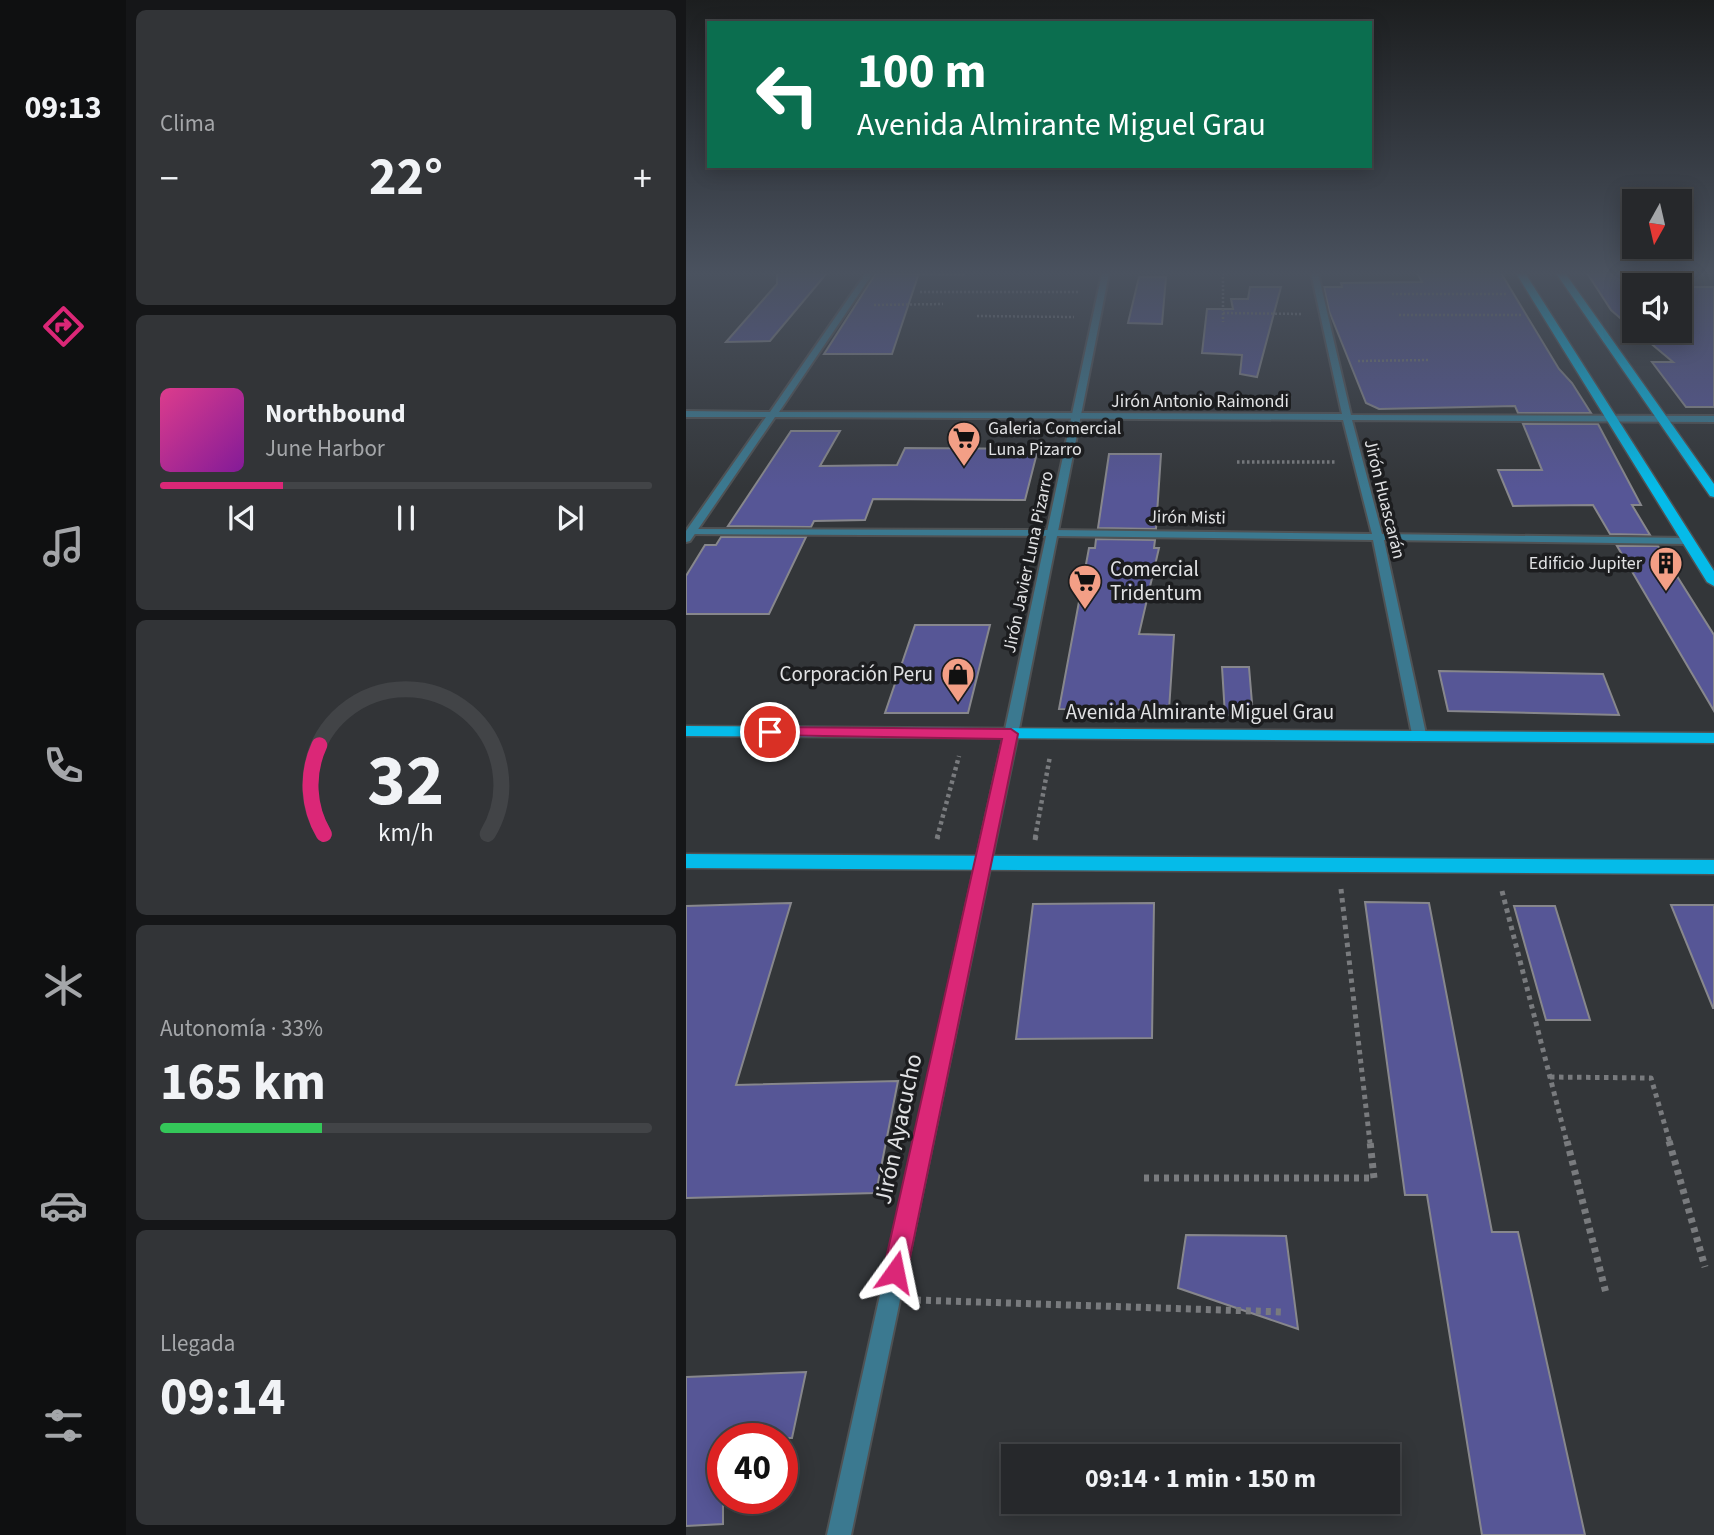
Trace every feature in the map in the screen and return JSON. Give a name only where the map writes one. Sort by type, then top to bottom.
[{"type":"main road","points":[[1564,345],[1714,582]]},
{"type":"main road","points":[[1611,345],[1714,493]]},
{"type":"main road","name":"Avenida Almirante Miguel Grau","points":[[686,731],[1714,738]]},
{"type":"main road","points":[[686,861],[983,857],[1338,866],[1714,867]]},
{"type":"street","points":[[688,534],[819,345]]},
{"type":"street","name":"Jirón Javier Luna Pizarro","points":[[1011,734],[1090,345]]},
{"type":"street","name":"Jirón Huascarán","points":[[1330,345],[1378,538],[1419,734]]},
{"type":"street","name":"Jirón Antonio Raimondi","points":[[686,414],[1714,419]]},
{"type":"street","name":"Jirón Misti","points":[[688,534],[1052,533],[1688,541]]},
{"type":"street","name":"Jirón Ayacucho","points":[[839,1535],[1011,734]]},
{"type":"path","points":[[1334,362],[1430,360]]},
{"type":"path","points":[[1237,462],[1358,462]]},
{"type":"path","points":[[934,850],[960,752]]},
{"type":"path","points":[[1033,851],[1051,754]]},
{"type":"path","points":[[1144,1178],[1374,1178],[1338,866]]},
{"type":"path","points":[[1496,866],[1606,1293]]},
{"type":"path","points":[[1550,1077],[1651,1078],[1705,1267]]},
{"type":"path","points":[[889,1300],[1283,1312]]},
{"type":"building","points":[[830,345],[895,345],[892,354],[824,354]]},
{"type":"building","points":[[1203,345],[1266,345],[1257,377],[1240,374],[1242,355],[1202,353]]},
{"type":"building","points":[[1343,345],[1544,345],[1591,413],[1518,413],[1515,406],[1379,409],[1366,403]]},
{"type":"building","points":[[1652,345],[1714,345],[1714,407],[1686,407],[1652,362],[1673,362]]},
{"type":"building","points":[[1523,424],[1598,424],[1641,505],[1632,505],[1650,535],[1610,534],[1593,505],[1513,506],[1498,470],[1542,470]]},
{"type":"building","points":[[791,431],[840,431],[820,466],[897,465],[905,448],[1038,449],[1025,500],[873,499],[865,520],[814,521],[811,527],[728,526]]},
{"type":"building","points":[[1109,454],[1161,454],[1156,529],[1098,528]]},
{"type":"building","points":[[721,537],[806,537],[769,614],[686,614],[686,576],[705,545],[716,545]]},
{"type":"building","points":[[1096,539],[1155,540],[1154,548],[1159,548],[1139,634],[1174,635],[1169,710],[1059,709],[1089,548],[1095,548]]},
{"type":"building","name":"Edificio Jupiter","points":[[1617,546],[1658,546],[1714,635],[1714,711]]},
{"type":"building","points":[[915,625],[990,625],[968,713],[885,713]]},
{"type":"building","points":[[1222,667],[1249,667],[1253,715],[1225,715]]},
{"type":"building","points":[[1439,671],[1603,674],[1619,715],[1448,711]]},
{"type":"building","points":[[1365,902],[1429,903],[1492,1232],[1518,1232],[1585,1535],[1482,1535],[1427,1195],[1405,1195]]},
{"type":"building","points":[[791,903],[736,1085],[898,1081],[876,1193],[686,1198],[686,906]]},
{"type":"building","points":[[1154,903],[1152,1038],[1016,1039],[1033,904]]},
{"type":"building","points":[[1671,905],[1714,905],[1714,1008],[1713,1008]]},
{"type":"building","points":[[1514,906],[1555,906],[1590,1020],[1546,1020]]},
{"type":"building","points":[[1186,1235],[1286,1236],[1298,1329],[1178,1288]]},
{"type":"building","points":[[806,1372],[795,1423],[707,1423],[707,1514],[723,1514],[723,1524],[686,1526],[686,1377]]},
{"type":"place","name":"Galeria Comercial Luna Pizarro","points":[[964,468]]},
{"type":"place","name":"Edificio Jupiter","points":[[1666,593]]},
{"type":"place","name":"Comercial Tridentum","points":[[1085,611]]},
{"type":"place","name":"Corporación Peru","points":[[958,704]]},
{"type":"route","points":[[770,732],[1011,734],[895,1272]]}]
